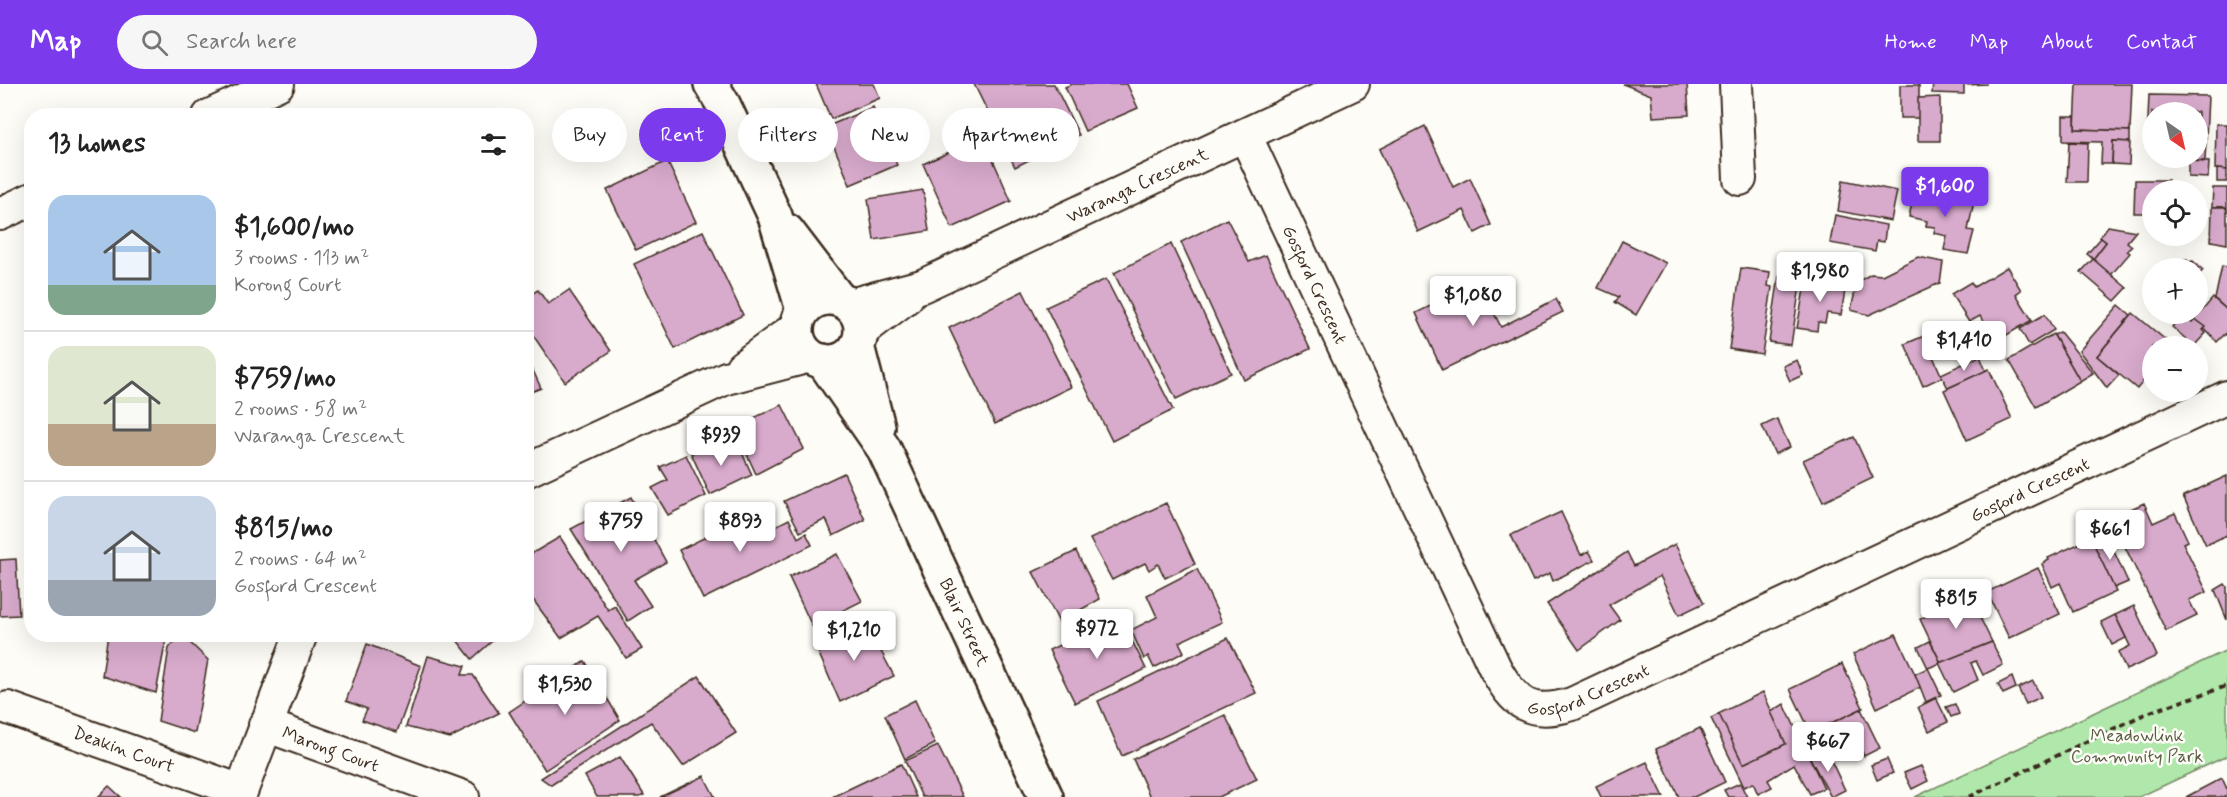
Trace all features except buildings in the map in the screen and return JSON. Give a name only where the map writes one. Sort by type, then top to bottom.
[{"type":"street","points":[[226,108],[278,84]]},
{"type":"street","name":"Waranga Crescent","points":[[852,320],[1353,84]]},
{"type":"street","points":[[1736,84],[1740,179]]},
{"type":"street","name":"Blair Street","points":[[717,91],[776,216],[808,339],[884,449],[1046,797]]},
{"type":"street","name":"Gosford Crescent","points":[[1245,135],[1495,668],[1514,697],[1534,709],[1554,710],[1572,704],[2227,397]]},
{"type":"street","points":[[0,214],[24,203]]},
{"type":"street","name":"Blair Street","points":[[776,216],[852,320],[884,449]]},
{"type":"street","points":[[534,467],[808,339],[819,299],[852,320],[842,360],[808,339]]},
{"type":"street","points":[[240,794],[298,642]]},
{"type":"street","name":"Deakin Court","points":[[8,708],[240,794]]},
{"type":"street","name":"Marong Court","points":[[266,725],[463,797]]},
{"type":"path","points":[[1969,797],[2147,713],[2184,698],[2227,686]]},
{"type":"green space","name":"Meadowlink Community Park","points":[[2227,650],[2227,756],[2139,797],[1915,797]]}]
